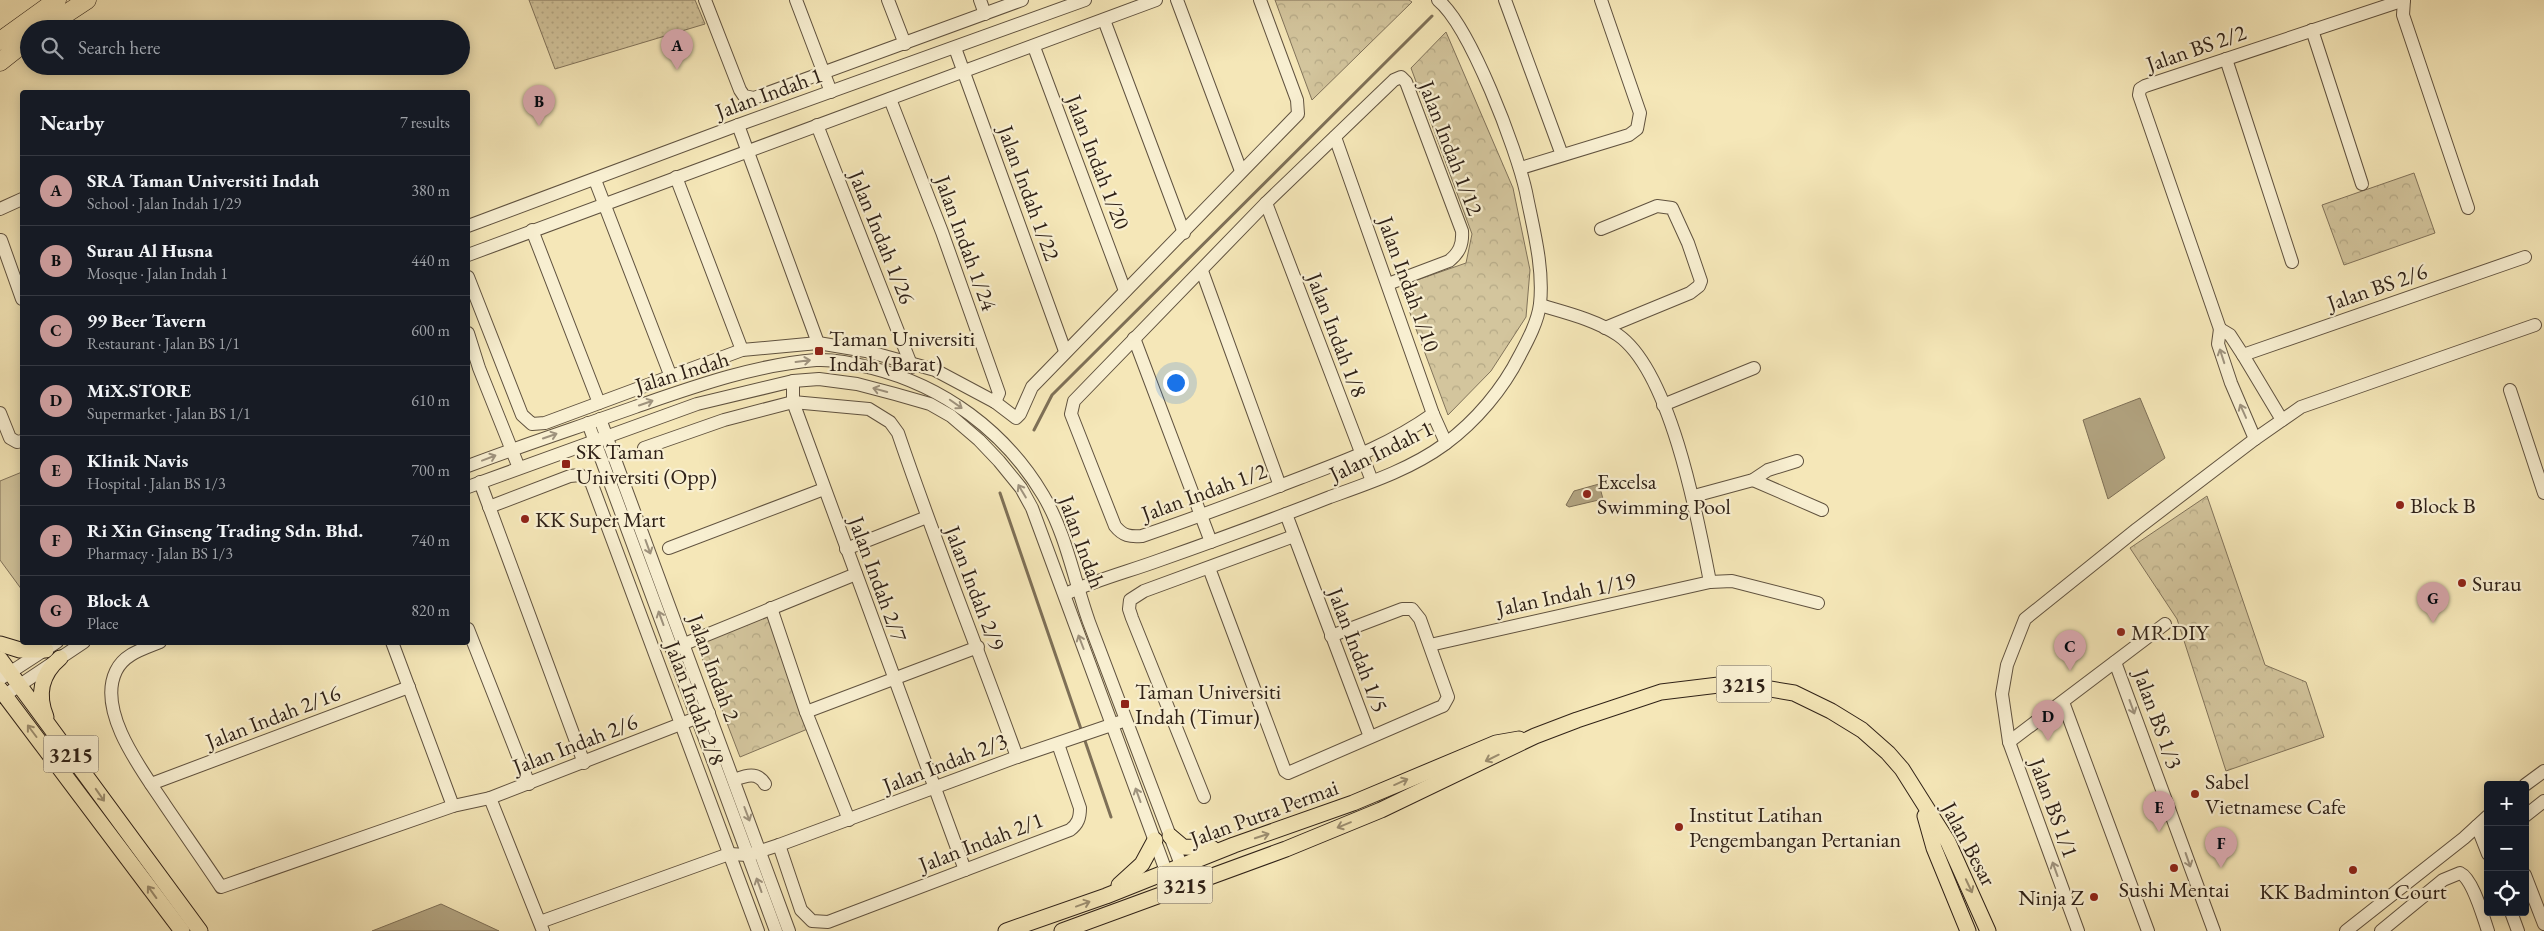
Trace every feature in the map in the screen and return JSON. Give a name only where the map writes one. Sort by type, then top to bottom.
[{"type":"highway","points":[[29,20],[57,0]]},
{"type":"highway","points":[[56,20],[86,0]]},
{"type":"highway","points":[[0,41],[20,27]]},
{"type":"highway","points":[[0,62],[20,46]]},
{"type":"main road","points":[[0,644],[20,650],[52,646]]},
{"type":"main road","points":[[50,728],[42,703],[41,688],[49,668],[60,658]]},
{"type":"main road","name":"3215","points":[[0,659],[5,676],[19,685],[200,931]]},
{"type":"main road","name":"Jalan Putra Permai","points":[[1062,931],[1237,867],[1382,810],[1536,736],[1628,701],[1661,692],[1735,683],[1794,693],[1831,711],[1862,730],[1902,769],[1919,798]]},
{"type":"main road","name":"3215","points":[[2,692],[182,931]]},
{"type":"main road","name":"Jalan Putra Permai","points":[[1006,931],[1175,871],[1234,845],[1352,803],[1496,743],[1536,736]]},
{"type":"main road","name":"Jalan Besar","points":[[1919,798],[1934,848],[1968,931]]},
{"type":"main road","name":"Jalan Besar","points":[[1919,798],[1948,842],[1988,931]]},
{"type":"main road","points":[[1170,836],[1183,847],[1191,849],[1234,845]]},
{"type":"main road","points":[[1106,896],[1134,874],[1147,856],[1155,840]]},
{"type":"main road","points":[[1134,904],[1139,897],[1171,885],[1175,871],[1219,865],[1237,867]]},
{"type":"street","points":[[705,0],[744,96],[754,98],[1022,0]]},
{"type":"street","points":[[796,0],[831,92]]},
{"type":"street","points":[[888,0],[904,44]]},
{"type":"street","points":[[980,0],[985,14]]},
{"type":"street","name":"Jalan Indah 1","points":[[470,225],[738,125],[955,48],[1062,4],[1085,0]]},
{"type":"street","points":[[474,252],[890,98],[1034,47],[1156,0]]},
{"type":"street","points":[[1177,0],[1241,171]]},
{"type":"street","points":[[470,282],[522,415],[526,421],[538,424],[742,350],[818,342],[866,351],[935,370],[995,402],[1012,417],[1019,416],[1032,387],[1065,351],[1184,233],[1241,171],[1298,114],[1297,100],[1260,0]]},
{"type":"street","points":[[1505,0],[1562,155]]},
{"type":"street","points":[[1521,168],[1628,135],[1637,129],[1640,113],[1602,0]]},
{"type":"street","points":[[2398,1],[2468,208]]},
{"type":"street","name":"Jalan BS 2/2","points":[[2220,329],[2139,92],[2145,86],[2398,1]]},
{"type":"street","name":"Jalan Indah 1","points":[[1064,595],[1372,481],[1431,453],[1446,443],[1485,407],[1512,370],[1528,338],[1540,306],[1539,261],[1521,168],[1478,62],[1444,2]]},
{"type":"street","points":[[1104,20],[1184,233]]},
{"type":"street","points":[[2312,30],[2362,184]]},
{"type":"street","name":"Jalan Indah 1/20","points":[[1034,47],[1125,291]]},
{"type":"street","name":"Jalan Indah 1/22","points":[[955,48],[1065,351]]},
{"type":"street","points":[[2226,59],[2292,262]]},
{"type":"street","name":"Jalan Indah 1/12","points":[[1335,137],[1394,80],[1401,77],[1406,82],[1462,231],[1462,240],[1456,255],[1448,261],[1388,284]]},
{"type":"street","name":"Jalan Indah 1/24","points":[[890,98],[942,232],[996,383],[999,396],[995,402]]},
{"type":"street","points":[[738,125],[818,342]]},
{"type":"street","name":"Jalan Indah 1/26","points":[[817,125],[859,235],[912,363],[914,380],[911,399]]},
{"type":"street","points":[[1211,542],[1134,338],[1202,271],[1266,203],[1335,137]]},
{"type":"street","name":"Jalan Indah 1/10","points":[[1335,137],[1446,443]]},
{"type":"street","points":[[676,177],[742,350]]},
{"type":"street","points":[[595,180],[670,377]]},
{"type":"street","points":[[0,209],[20,200]]},
{"type":"street","name":"Jalan Indah 1/8","points":[[1266,203],[1372,481]]},
{"type":"street","points":[[1601,229],[1657,206],[1668,206],[1676,213],[1701,281],[1699,286],[1690,293],[1605,328]]},
{"type":"street","points":[[532,230],[599,403]]},
{"type":"street","points":[[1,240],[20,293]]},
{"type":"street","name":"Jalan BS 2/6","points":[[2243,355],[2525,257]]},
{"type":"street","points":[[1202,271],[1280,486]]},
{"type":"street","points":[[1540,306],[1573,314],[1605,328],[1619,336],[1639,356],[1663,405],[1694,496],[1710,582]]},
{"type":"street","points":[[1619,336],[1646,311]]},
{"type":"street","points":[[2008,742],[2002,694],[2007,666],[2025,619],[2137,529],[2255,439],[2308,404],[2536,324]]},
{"type":"street","points":[[2255,439],[2230,383],[2218,344],[2220,329],[2230,336],[2243,355],[2282,420]]},
{"type":"street","name":"Jalan Indah 1/2","points":[[1134,338],[1078,396],[1071,407],[1071,414],[1115,526],[1121,534],[1132,537],[1142,536],[1202,516],[1362,455],[1407,432],[1434,414]]},
{"type":"street","points":[[470,339],[479,368],[519,468]]},
{"type":"street","name":"Jalan Indah","points":[[470,465],[706,382],[791,363],[818,360],[847,361],[914,380],[941,394],[975,418],[1006,447],[1029,474],[1052,509],[1078,589],[1170,836],[1175,871]]},
{"type":"street","points":[[1663,405],[1754,368]]},
{"type":"street","name":"Jalan Indah","points":[[470,486],[697,404],[793,381],[819,379],[857,384],[930,404],[951,416],[979,440],[1021,488],[1032,508],[1155,840],[1175,871]]},
{"type":"street","name":"Jalan Indah 2/7","points":[[793,381],[793,402],[965,870]]},
{"type":"street","points":[[2510,390],[2544,493]]},
{"type":"street","points":[[644,448],[724,420],[793,402]]},
{"type":"street","name":"Jalan Indah 2/9","points":[[793,402],[869,409],[890,422],[898,433],[927,517],[978,648],[1017,757]]},
{"type":"street","points":[[0,413],[10,438],[17,442],[20,441]]},
{"type":"street","name":"Jalan Indah 2","points":[[594,421],[685,644],[703,715],[754,853],[789,931]]},
{"type":"street","name":"Jalan Indah 2","points":[[601,439],[672,649],[734,780],[776,931]]},
{"type":"street","points":[[1694,496],[1753,480],[1768,470],[1797,461]]},
{"type":"street","name":"Jalan Indah 2/8","points":[[489,507],[570,476],[585,477],[594,488],[680,724],[719,821],[729,854],[758,931]]},
{"type":"street","points":[[1753,480],[1822,510]]},
{"type":"street","points":[[480,482],[584,763]]},
{"type":"street","points":[[669,548],[824,489]]},
{"type":"street","name":"Jalan Indah 1/5","points":[[1286,514],[1370,737],[1443,706],[1448,697],[1448,691],[1430,646]]},
{"type":"street","points":[[846,549],[927,517]]},
{"type":"street","points":[[1204,797],[1129,609],[1130,600],[1144,591],[1294,536]]},
{"type":"street","points":[[1209,568],[1285,771],[1292,773],[1370,737]]},
{"type":"street","points":[[672,649],[856,574]]},
{"type":"street","name":"Jalan Indah 1/19","points":[[1430,646],[1710,582],[1732,581],[1818,603]]},
{"type":"street","points":[[771,608],[806,712],[849,820]]},
{"type":"street","points":[[1331,636],[1407,608],[1416,612],[1430,646]]},
{"type":"street","name":"Jalan BS 1/1","points":[[2078,931],[2008,742],[2165,624]]},
{"type":"street","points":[[470,634],[528,784]]},
{"type":"street","points":[[2,692],[19,685],[80,645]]},
{"type":"street","points":[[151,784],[130,752],[115,713],[112,679],[117,669],[131,654],[153,645]]},
{"type":"street","points":[[393,645],[453,806]]},
{"type":"street","points":[[5,676],[52,646]]},
{"type":"street","points":[[806,712],[978,648]]},
{"type":"street","name":"Jalan BS 1/3","points":[[2115,662],[2214,931]]},
{"type":"street","name":"Jalan Indah 2/16","points":[[151,784],[409,687]]},
{"type":"street","points":[[2062,702],[2148,931]]},
{"type":"street","name":"Jalan Indah 2/6","points":[[151,784],[221,887],[453,806],[490,798],[584,763],[703,715]]},
{"type":"street","name":"Jalan Indah 2/3","points":[[754,853],[849,820],[1017,757],[1126,720]]},
{"type":"street","name":"Jalan Indah 2/1","points":[[779,845],[801,910],[806,918],[818,923],[837,918],[1032,846],[1070,830],[1076,825],[1080,817],[1080,808],[1058,744]]},
{"type":"street","points":[[2529,782],[2544,771]]},
{"type":"street","points":[[734,780],[754,775],[762,779],[765,784]]},
{"type":"street","points":[[490,798],[541,927],[729,854],[754,853]]},
{"type":"street","points":[[2529,813],[2544,801]]},
{"type":"street","points":[[2346,931],[2484,820]]},
{"type":"street","points":[[2477,826],[2484,844]]},
{"type":"street","points":[[2382,931],[2451,875],[2464,875],[2471,884],[2488,931]]},
{"type":"street","points":[[2529,885],[2544,924]]},
{"type":"street","points":[[2512,916],[2518,931]]},
{"type":"green space","points":[[529,0],[695,0],[705,24],[555,69]]},
{"type":"green space","points":[[1275,0],[1409,0],[1412,2],[1312,100]]},
{"type":"green space","points":[[1446,32],[1513,188],[1530,270],[1526,317],[1491,371],[1448,415],[1400,286],[1466,263],[1472,234],[1411,68]]},
{"type":"green space","points":[[2414,173],[2435,233],[2344,265],[2322,205]]},
{"type":"green space","points":[[20,473],[20,587],[0,560],[0,481]]},
{"type":"green space","points":[[2207,496],[2265,665],[2306,682],[2324,737],[2226,771],[2177,619],[2130,548]]},
{"type":"green space","points":[[769,615],[810,728],[740,757],[697,645]]},
{"type":"shaded area","points":[[2140,398],[2165,458],[2108,499],[2083,420]]},
{"type":"shaded area","name":"Excelsa Swimming Pool","points":[[1599,484],[1603,499],[1569,507],[1566,505],[1574,491]]},
{"type":"shaded area","points":[[441,904],[499,931],[372,931]]},
{"type":"waterway","points":[[1034,430],[1052,395],[1432,16]]},
{"type":"waterway","points":[[1000,493],[1082,732]]},
{"type":"waterway","points":[[1084,738],[1111,817]]},
{"type":"place","name":"SRA Taman Universiti Indah","points":[[677,70]]},
{"type":"place","name":"Surau Al Husna","points":[[539,126]]},
{"type":"place","name":"Taman Universiti Indah (Barat)","points":[[819,351]]},
{"type":"place","name":"SK Taman Universiti (Opp)","points":[[566,464]]},
{"type":"place","name":"Excelsa Swimming Pool","points":[[1587,494]]},
{"type":"place","name":"Block B","points":[[2400,505]]},
{"type":"place","name":"KK Super Mart","points":[[525,519]]},
{"type":"place","name":"Surau","points":[[2462,583]]},
{"type":"place","name":"Block A","points":[[2433,623]]},
{"type":"place","name":"MR.DIY","points":[[2121,632]]},
{"type":"place","name":"99 Beer Tavern","points":[[2070,671]]},
{"type":"place","name":"Taman Universiti Indah (Timur)","points":[[1125,704]]},
{"type":"place","name":"MiX.STORE","points":[[2048,741]]},
{"type":"place","name":"Sabel Vietnamese Cafe","points":[[2195,794]]},
{"type":"place","name":"Institut Latihan Pengembangan Pertanian","points":[[1679,827]]},
{"type":"place","name":"Klinik Navis","points":[[2159,832]]},
{"type":"place","name":"Sushi Mentai","points":[[2174,868]]},
{"type":"place","name":"Ri Xin Ginseng Trading Sdn. Bhd.","points":[[2221,868]]},
{"type":"place","name":"KK Badminton Court","points":[[2353,870]]},
{"type":"place","name":"Ninja Z","points":[[2094,897]]}]
